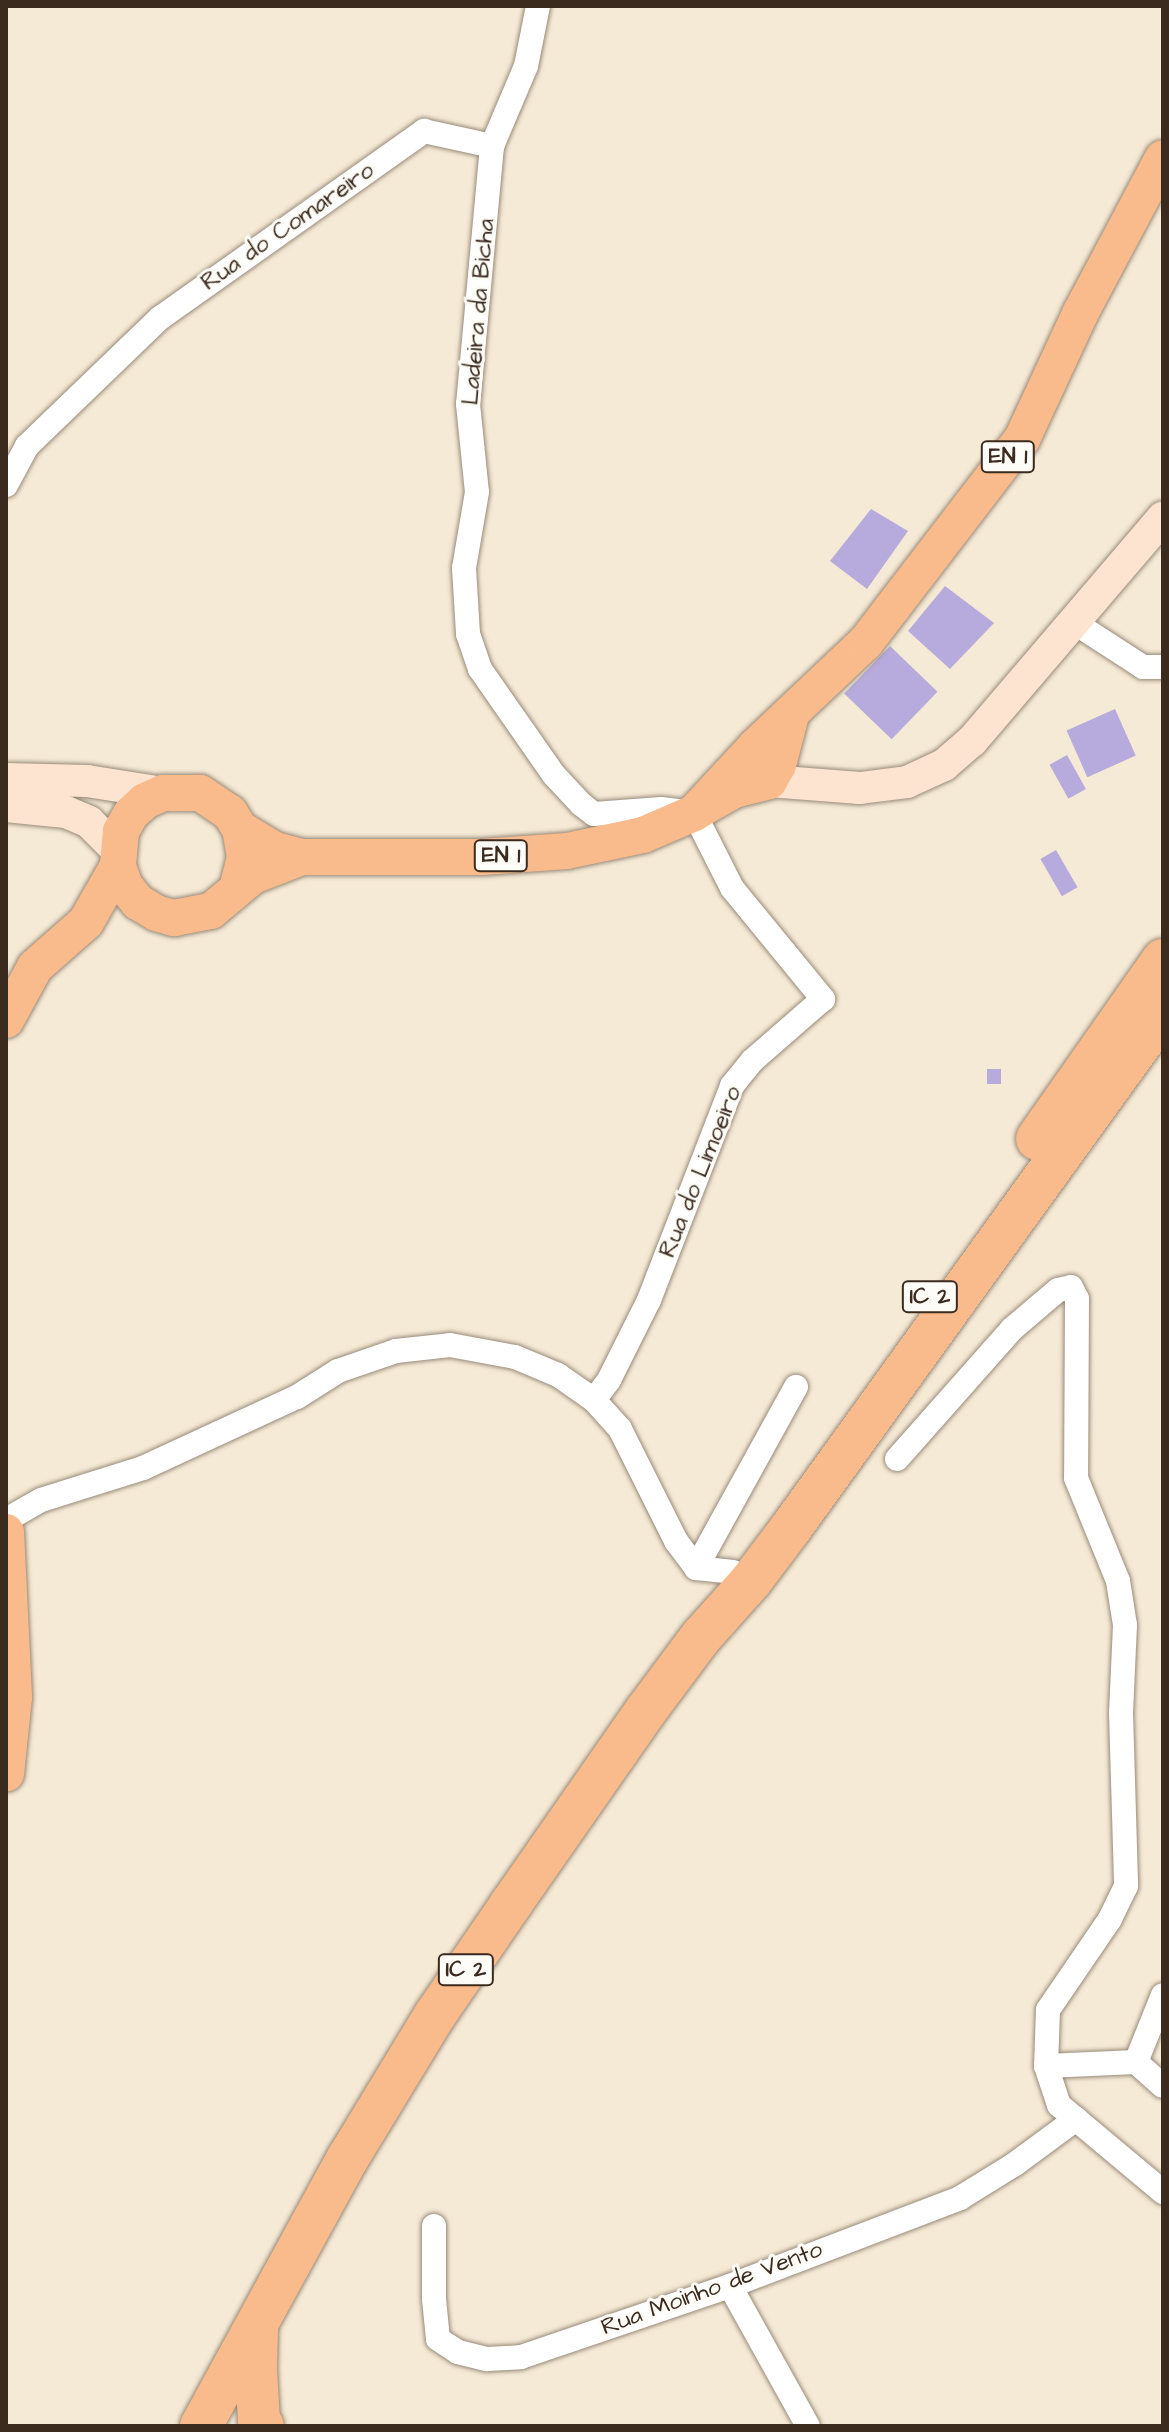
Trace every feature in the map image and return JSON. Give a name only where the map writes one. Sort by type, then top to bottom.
[{"type":"highway","name":"IC 2","points":[[701,1637],[714,1570],[943,1280],[1112,1029],[1163,960]]},
{"type":"highway","name":"IC 2","points":[[201,2426],[348,2158],[435,2015],[701,1637],[751,1581],[791,1528],[1162,1015]]},
{"type":"highway","points":[[257,2320],[256,2370],[259,2421],[263,2426]]},
{"type":"main road","name":"EN 1","points":[[694,813],[756,746],[791,721],[866,642],[1022,439],[1081,312],[1163,158]]},
{"type":"main road","name":"EN 1","points":[[240,829],[275,850],[302,857],[482,857],[567,851],[643,835],[694,813],[734,790],[769,781],[791,721]]},
{"type":"main road","points":[[6,1020],[35,967],[86,922],[117,858],[121,831],[131,814],[145,801],[181,790],[208,797],[230,813],[240,829],[245,857],[238,885],[211,911],[174,918],[156,913],[138,902],[125,886],[117,858]]},
{"type":"main road","name":"EN 1","points":[[238,885],[274,865],[302,857]]},
{"type":"main road","points":[[86,922],[111,914],[156,913]]},
{"type":"main road","points":[[6,1532],[14,1697],[6,1774]]},
{"type":"street","points":[[492,146],[526,66],[538,6]]},
{"type":"street","name":"Rua do Comareiro","points":[[6,485],[27,446],[160,318],[424,131],[492,146]]},
{"type":"street","name":"Ladeira da Bicha","points":[[492,146],[468,404],[477,492],[464,568],[468,634],[480,669],[554,775],[581,804],[594,814],[661,809],[694,813]]},
{"type":"street","points":[[756,746],[761,770],[769,781],[860,788],[907,782],[944,765],[972,741],[1163,517]]},
{"type":"street","points":[[1075,623],[1143,667],[1163,667]]},
{"type":"street","points":[[791,721],[802,760],[817,784]]},
{"type":"street","points":[[6,779],[87,781],[163,793]]},
{"type":"street","points":[[6,806],[66,812],[89,822],[117,858]]},
{"type":"street","name":"Rua do Limoeiro","points":[[594,1400],[609,1380],[649,1300],[705,1165],[732,1086],[752,1061],[823,999],[732,888],[694,813]]},
{"type":"street","points":[[897,1459],[1012,1329],[1058,1290],[1071,1287],[1077,1299],[1076,1478],[1118,1581],[1125,1625],[1121,1713],[1126,1886],[1110,1919],[1048,2010],[1046,2066],[1059,2105],[1163,2192]]},
{"type":"street","points":[[6,1520],[41,1500],[143,1468],[297,1397],[338,1371],[396,1351],[450,1345],[515,1357],[558,1375],[594,1400],[620,1429],[676,1541],[714,1570],[796,1387]]},
{"type":"street","points":[[1136,2062],[1163,1995]]},
{"type":"street","points":[[1046,2066],[1136,2062],[1163,2086]]},
{"type":"street","name":"Rua Moinho de Vento","points":[[434,2226],[434,2299],[438,2339],[458,2352],[487,2359],[521,2357],[730,2286],[960,2198],[1015,2164],[1076,2119]]},
{"type":"street","points":[[730,2286],[808,2426]]},
{"type":"building","points":[[871,509],[908,531],[867,589],[830,561]]},
{"type":"building","points":[[945,586],[994,623],[950,669],[908,631]]},
{"type":"building","points":[[890,646],[937,692],[892,739],[844,693]]},
{"type":"building","points":[[1115,709],[1136,756],[1087,777],[1067,731]]},
{"type":"building","points":[[1067,755],[1086,789],[1068,799],[1050,765]]},
{"type":"building","points":[[1056,850],[1078,887],[1062,896],[1040,859]]},
{"type":"building","points":[[987,1069],[1001,1069],[1001,1084],[987,1084]]}]
